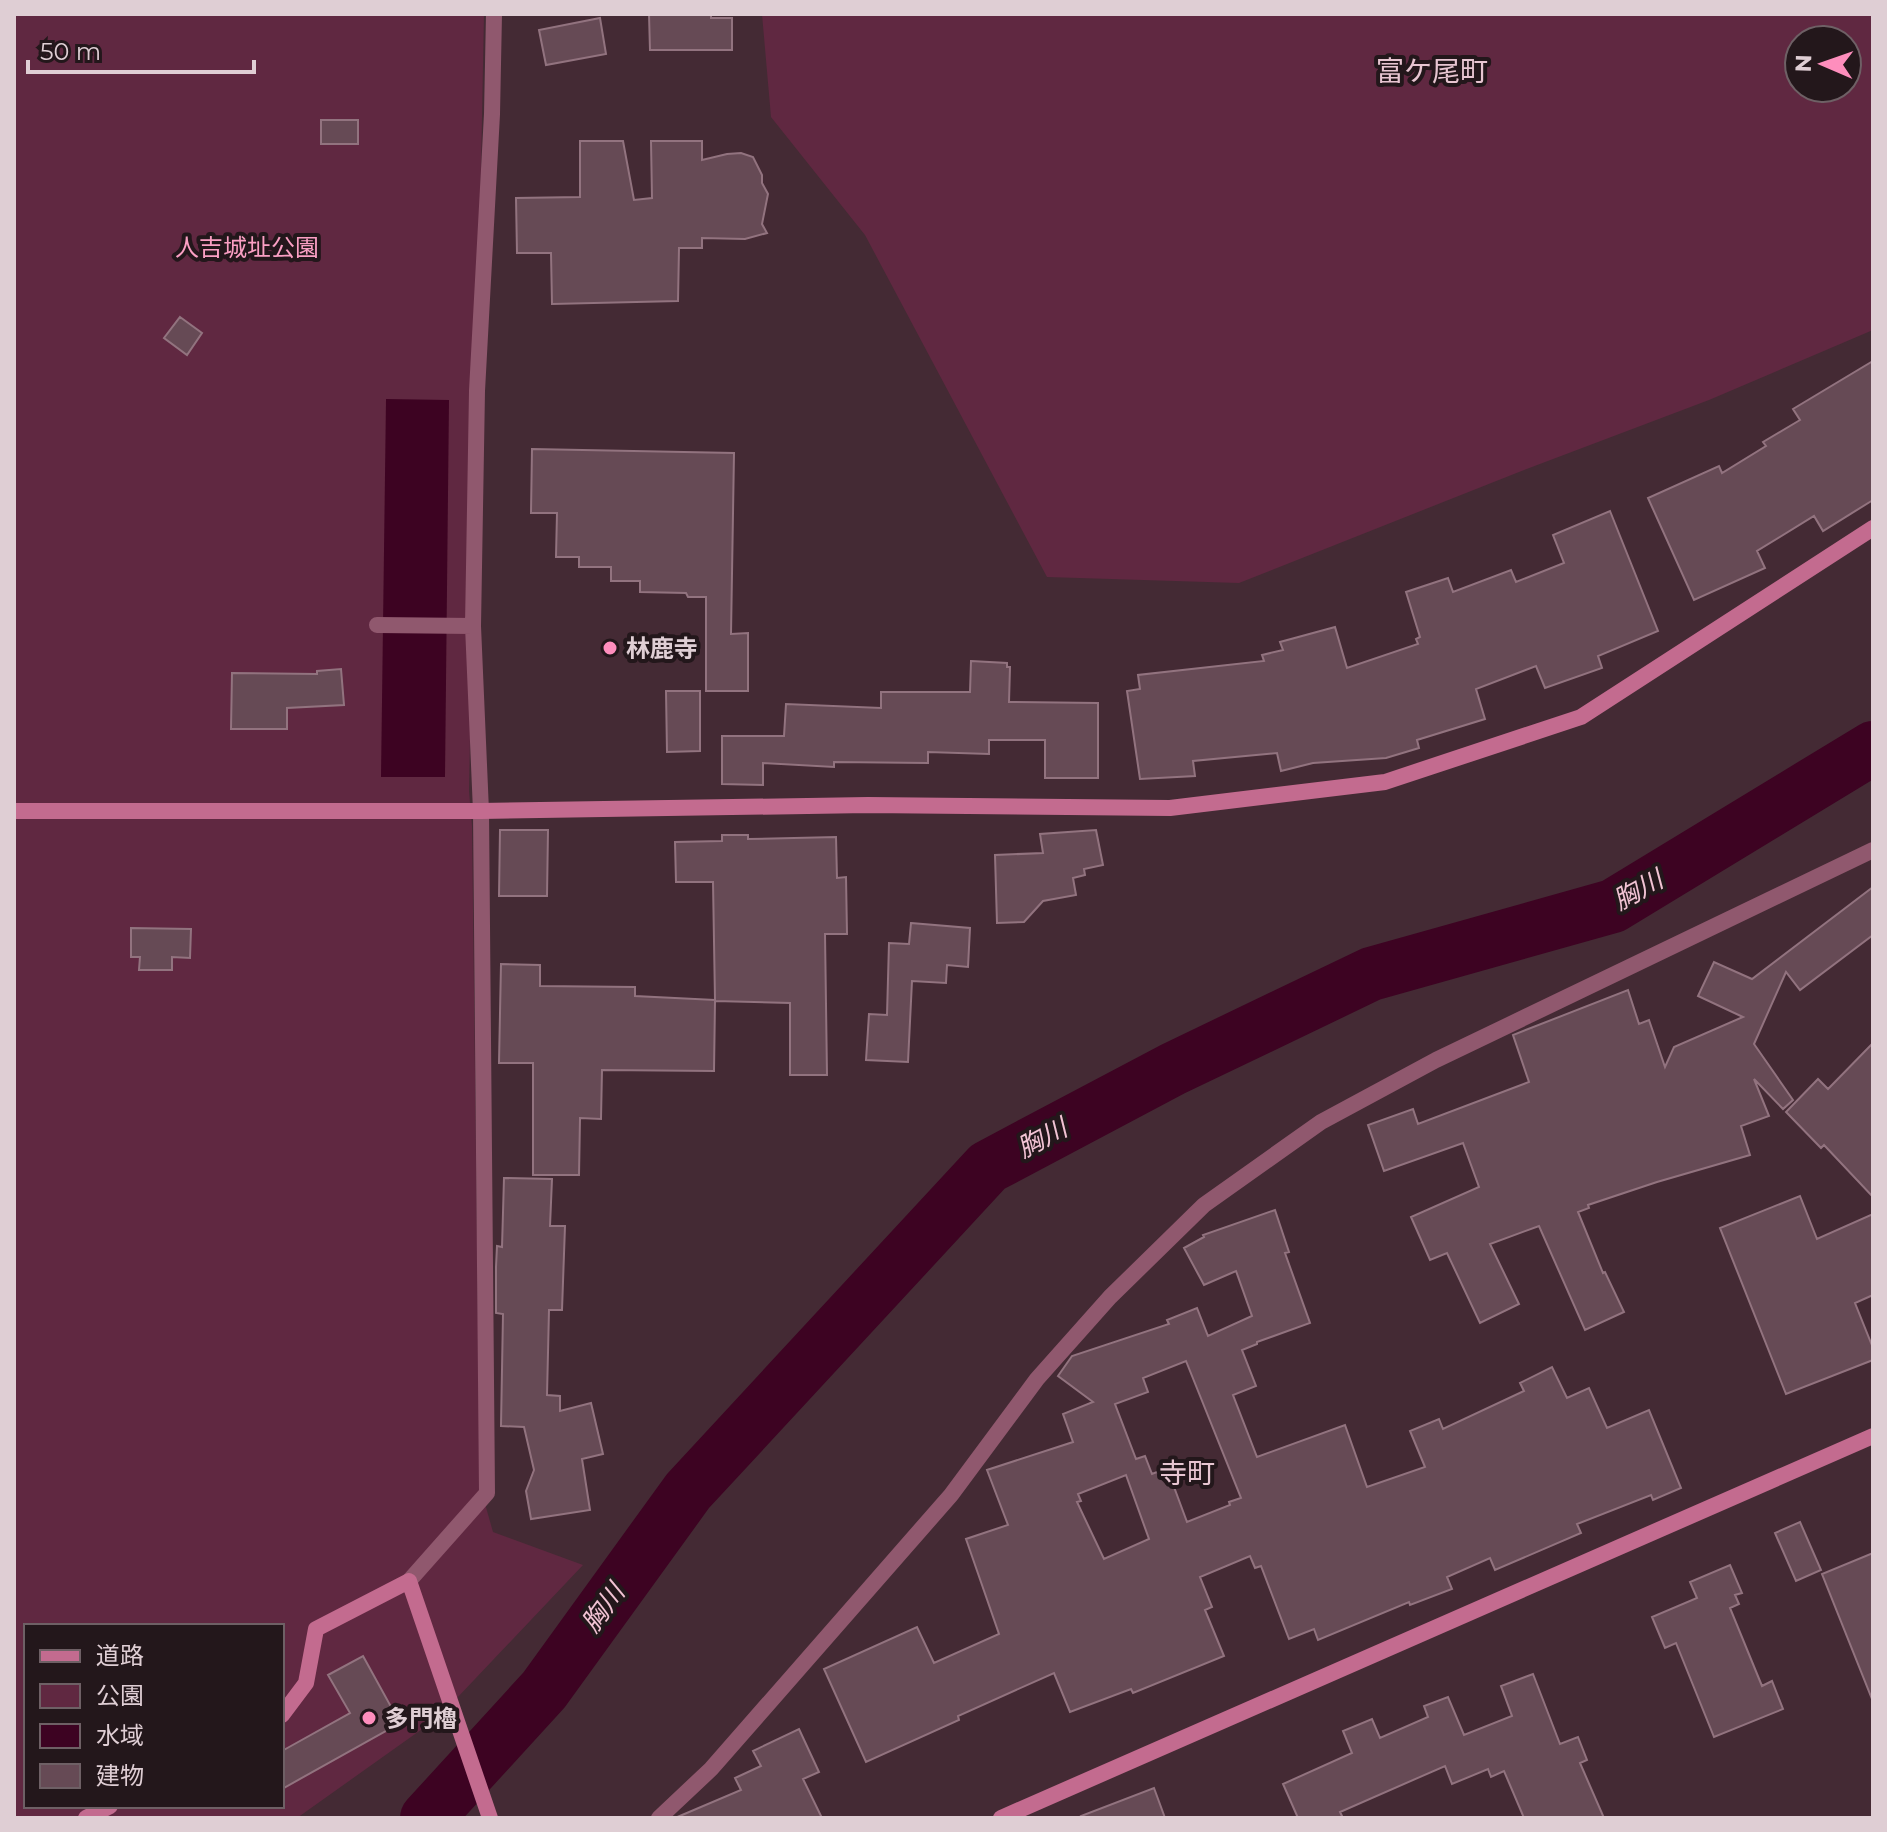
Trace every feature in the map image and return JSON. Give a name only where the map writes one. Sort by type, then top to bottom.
[{"type":"street","points":[[284,1712],[306,1683],[316,1629],[409,1581],[487,1493],[481,811],[473,626],[477,391],[492,114],[494,14]]},
{"type":"street","points":[[14,811],[481,811],[868,805],[1170,808],[1385,782],[1581,717],[1873,528]]},
{"type":"street","points":[[377,625],[473,626]]},
{"type":"street","points":[[659,1818],[711,1769],[951,1495],[1037,1379],[1099,1309],[1204,1205],[1321,1122],[1423,1067],[1873,850]]},
{"type":"street","points":[[1001,1818],[1873,1436]]},
{"type":"street","points":[[409,1581],[490,1818]]},
{"type":"street","points":[[86,1818],[106,1808]]},
{"type":"green space","name":"人吉城址公園","points":[[14,14],[484,14],[469,791],[472,826],[480,1486],[493,1532],[583,1565],[439,1717],[297,1818],[14,1818]]},
{"type":"green space","points":[[762,14],[1873,14],[1873,330],[1709,400],[1239,583],[1047,577],[865,235],[771,117]]},
{"type":"water","points":[[386,399],[449,400],[445,777],[381,777]]},
{"type":"building","points":[[649,14],[711,14],[711,18],[732,18],[732,50],[650,50]]},
{"type":"building","points":[[600,18],[606,54],[546,65],[539,30]]},
{"type":"building","points":[[321,120],[358,120],[358,144],[321,144]]},
{"type":"building","points":[[580,141],[623,141],[634,200],[652,198],[651,141],[702,141],[702,160],[741,153],[753,157],[768,194],[762,224],[767,233],[745,239],[702,238],[702,248],[679,248],[678,301],[552,304],[551,253],[517,253],[516,198],[580,197]]},
{"type":"building","points":[[180,317],[202,333],[187,355],[164,338]]},
{"type":"building","points":[[1873,361],[1873,500],[1823,531],[1814,516],[1757,551],[1765,568],[1694,600],[1648,498],[1719,466],[1722,473],[1766,446],[1763,442],[1800,420],[1793,409]]},
{"type":"building","points":[[532,449],[734,453],[731,634],[748,633],[748,691],[706,691],[706,597],[688,597],[686,593],[640,592],[640,581],[611,581],[611,567],[579,567],[579,557],[556,557],[557,513],[531,513]]},
{"type":"building","points":[[1610,511],[1658,631],[1598,656],[1602,668],[1545,688],[1536,666],[1476,689],[1485,719],[1417,740],[1419,748],[1386,758],[1313,763],[1281,771],[1277,753],[1193,761],[1195,776],[1140,779],[1127,691],[1140,689],[1138,675],[1264,661],[1262,655],[1283,650],[1280,642],[1335,627],[1347,668],[1418,644],[1416,639],[1420,637],[1406,592],[1448,578],[1453,592],[1511,570],[1516,582],[1564,563],[1553,535]]},
{"type":"building","points":[[971,661],[1007,663],[1010,667],[1009,702],[1098,703],[1098,778],[1045,778],[1045,740],[989,740],[989,754],[928,752],[928,763],[834,762],[834,767],[763,763],[763,785],[722,784],[722,736],[784,736],[786,704],[881,708],[881,692],[970,692]]},
{"type":"building","points":[[341,669],[344,705],[287,708],[287,729],[231,729],[232,673],[317,674],[317,671]]},
{"type":"building","points":[[666,691],[700,691],[700,751],[667,752]]},
{"type":"building","points":[[500,830],[548,830],[547,896],[499,896]]},
{"type":"building","points":[[1096,830],[1103,865],[1084,869],[1085,875],[1073,878],[1076,895],[1043,901],[1024,922],[997,923],[995,855],[1043,853],[1040,834]]},
{"type":"building","points":[[722,835],[748,835],[748,839],[836,837],[837,878],[846,877],[847,934],[825,934],[827,1075],[790,1075],[790,1003],[715,1001],[714,1071],[602,1070],[601,1119],[580,1118],[579,1175],[533,1175],[533,1063],[499,1063],[501,964],[540,965],[540,986],[635,987],[635,996],[715,1000],[713,882],[676,882],[675,842],[722,841]]},
{"type":"building","points":[[1873,887],[1873,935],[1800,990],[1786,972],[1754,1044],[1793,1100],[1783,1109],[1754,1079],[1769,1116],[1741,1126],[1750,1155],[1657,1182],[1588,1205],[1589,1208],[1578,1212],[1603,1273],[1624,1312],[1585,1330],[1539,1226],[1490,1244],[1519,1304],[1480,1323],[1447,1253],[1430,1260],[1411,1217],[1479,1187],[1463,1143],[1384,1171],[1368,1125],[1413,1109],[1418,1124],[1529,1082],[1513,1035],[1628,990],[1639,1024],[1649,1020],[1665,1067],[1674,1047],[1743,1017],[1698,996],[1714,962],[1752,979]]},
{"type":"building","points":[[911,923],[970,928],[968,967],[947,965],[946,983],[912,981],[908,1062],[866,1060],[869,1014],[887,1015],[889,943],[909,944]]},
{"type":"building","points":[[131,928],[191,929],[190,958],[172,957],[172,970],[139,970],[140,957],[131,957]]},
{"type":"building","points":[[1873,1043],[1873,1197],[1824,1145],[1821,1148],[1786,1112],[1818,1079],[1828,1089]]},
{"type":"building","points":[[504,1178],[552,1179],[550,1226],[565,1226],[562,1310],[549,1310],[547,1395],[560,1396],[560,1411],[591,1403],[603,1454],[582,1459],[590,1510],[531,1519],[526,1491],[534,1470],[524,1427],[501,1426],[503,1314],[496,1313],[496,1267],[497,1246],[502,1247]]},
{"type":"building","points":[[1800,1196],[1817,1239],[1873,1214],[1873,1295],[1855,1303],[1873,1348],[1873,1360],[1786,1394],[1720,1228]]},
{"type":"building","points":[[1275,1210],[1289,1252],[1285,1253],[1310,1323],[1242,1350],[1256,1386],[1233,1395],[1257,1457],[1345,1425],[1367,1487],[1425,1467],[1410,1431],[1439,1419],[1443,1429],[1524,1391],[1520,1383],[1552,1367],[1567,1398],[1589,1388],[1607,1428],[1649,1410],[1681,1488],[1653,1500],[1651,1495],[1577,1524],[1581,1533],[1495,1570],[1490,1558],[1447,1577],[1452,1589],[1410,1605],[1409,1602],[1318,1640],[1314,1629],[1289,1639],[1261,1566],[1255,1568],[1250,1556],[1200,1577],[1212,1607],[1205,1610],[1224,1656],[1133,1693],[1131,1689],[1070,1712],[1054,1673],[866,1762],[824,1669],[917,1627],[934,1663],[999,1634],[966,1539],[1008,1525],[987,1470],[1073,1442],[1063,1414],[1093,1402],[1058,1376],[1072,1356],[1169,1324],[1167,1320],[1197,1308],[1208,1336],[1252,1316],[1236,1271],[1204,1285],[1184,1248],[1203,1235]],"holes":[[[1186,1361],[1241,1498],[1187,1522],[1167,1468],[1152,1474],[1145,1456],[1136,1459],[1115,1404],[1148,1392],[1143,1378]],[[1126,1475],[1149,1539],[1104,1559],[1077,1502],[1081,1501],[1078,1494]]]},
{"type":"building","points":[[1800,1522],[1821,1570],[1796,1581],[1775,1533]]},
{"type":"building","points":[[1873,1553],[1873,1699],[1872,1699],[1822,1574]]},
{"type":"building","points":[[1730,1565],[1742,1593],[1735,1595],[1739,1604],[1730,1608],[1762,1686],[1772,1681],[1783,1709],[1714,1737],[1676,1643],[1665,1648],[1652,1617],[1697,1598],[1690,1582]]},
{"type":"building","name":"多門櫓","points":[[363,1656],[400,1723],[284,1788],[284,1750],[350,1713],[328,1675]]},
{"type":"building","points":[[1533,1674],[1560,1744],[1578,1737],[1587,1760],[1580,1763],[1604,1818],[1524,1818],[1504,1771],[1491,1777],[1488,1769],[1452,1784],[1445,1766],[1340,1812],[1343,1818],[1298,1818],[1283,1784],[1352,1753],[1343,1731],[1372,1719],[1380,1738],[1428,1717],[1424,1706],[1448,1697],[1464,1735],[1512,1716],[1501,1686]]},
{"type":"building","points":[[799,1729],[819,1772],[803,1779],[822,1818],[675,1818],[741,1790],[735,1778],[761,1766],[753,1751]]},
{"type":"building","points":[[1154,1788],[1165,1818],[1081,1816]]},
{"type":"waterway","name":"胸川","points":[[427,1818],[544,1690],[688,1491],[988,1167],[1173,1069],[1371,974],[1613,906],[1873,748]]},
{"type":"place","name":"林鹿寺","points":[[610,648]]},
{"type":"place","name":"多門櫓","points":[[369,1718]]},
{"type":"district","name":"富ケ尾町","points":[[1432,71]]},
{"type":"district","name":"寺町","points":[[1187,1473]]}]
